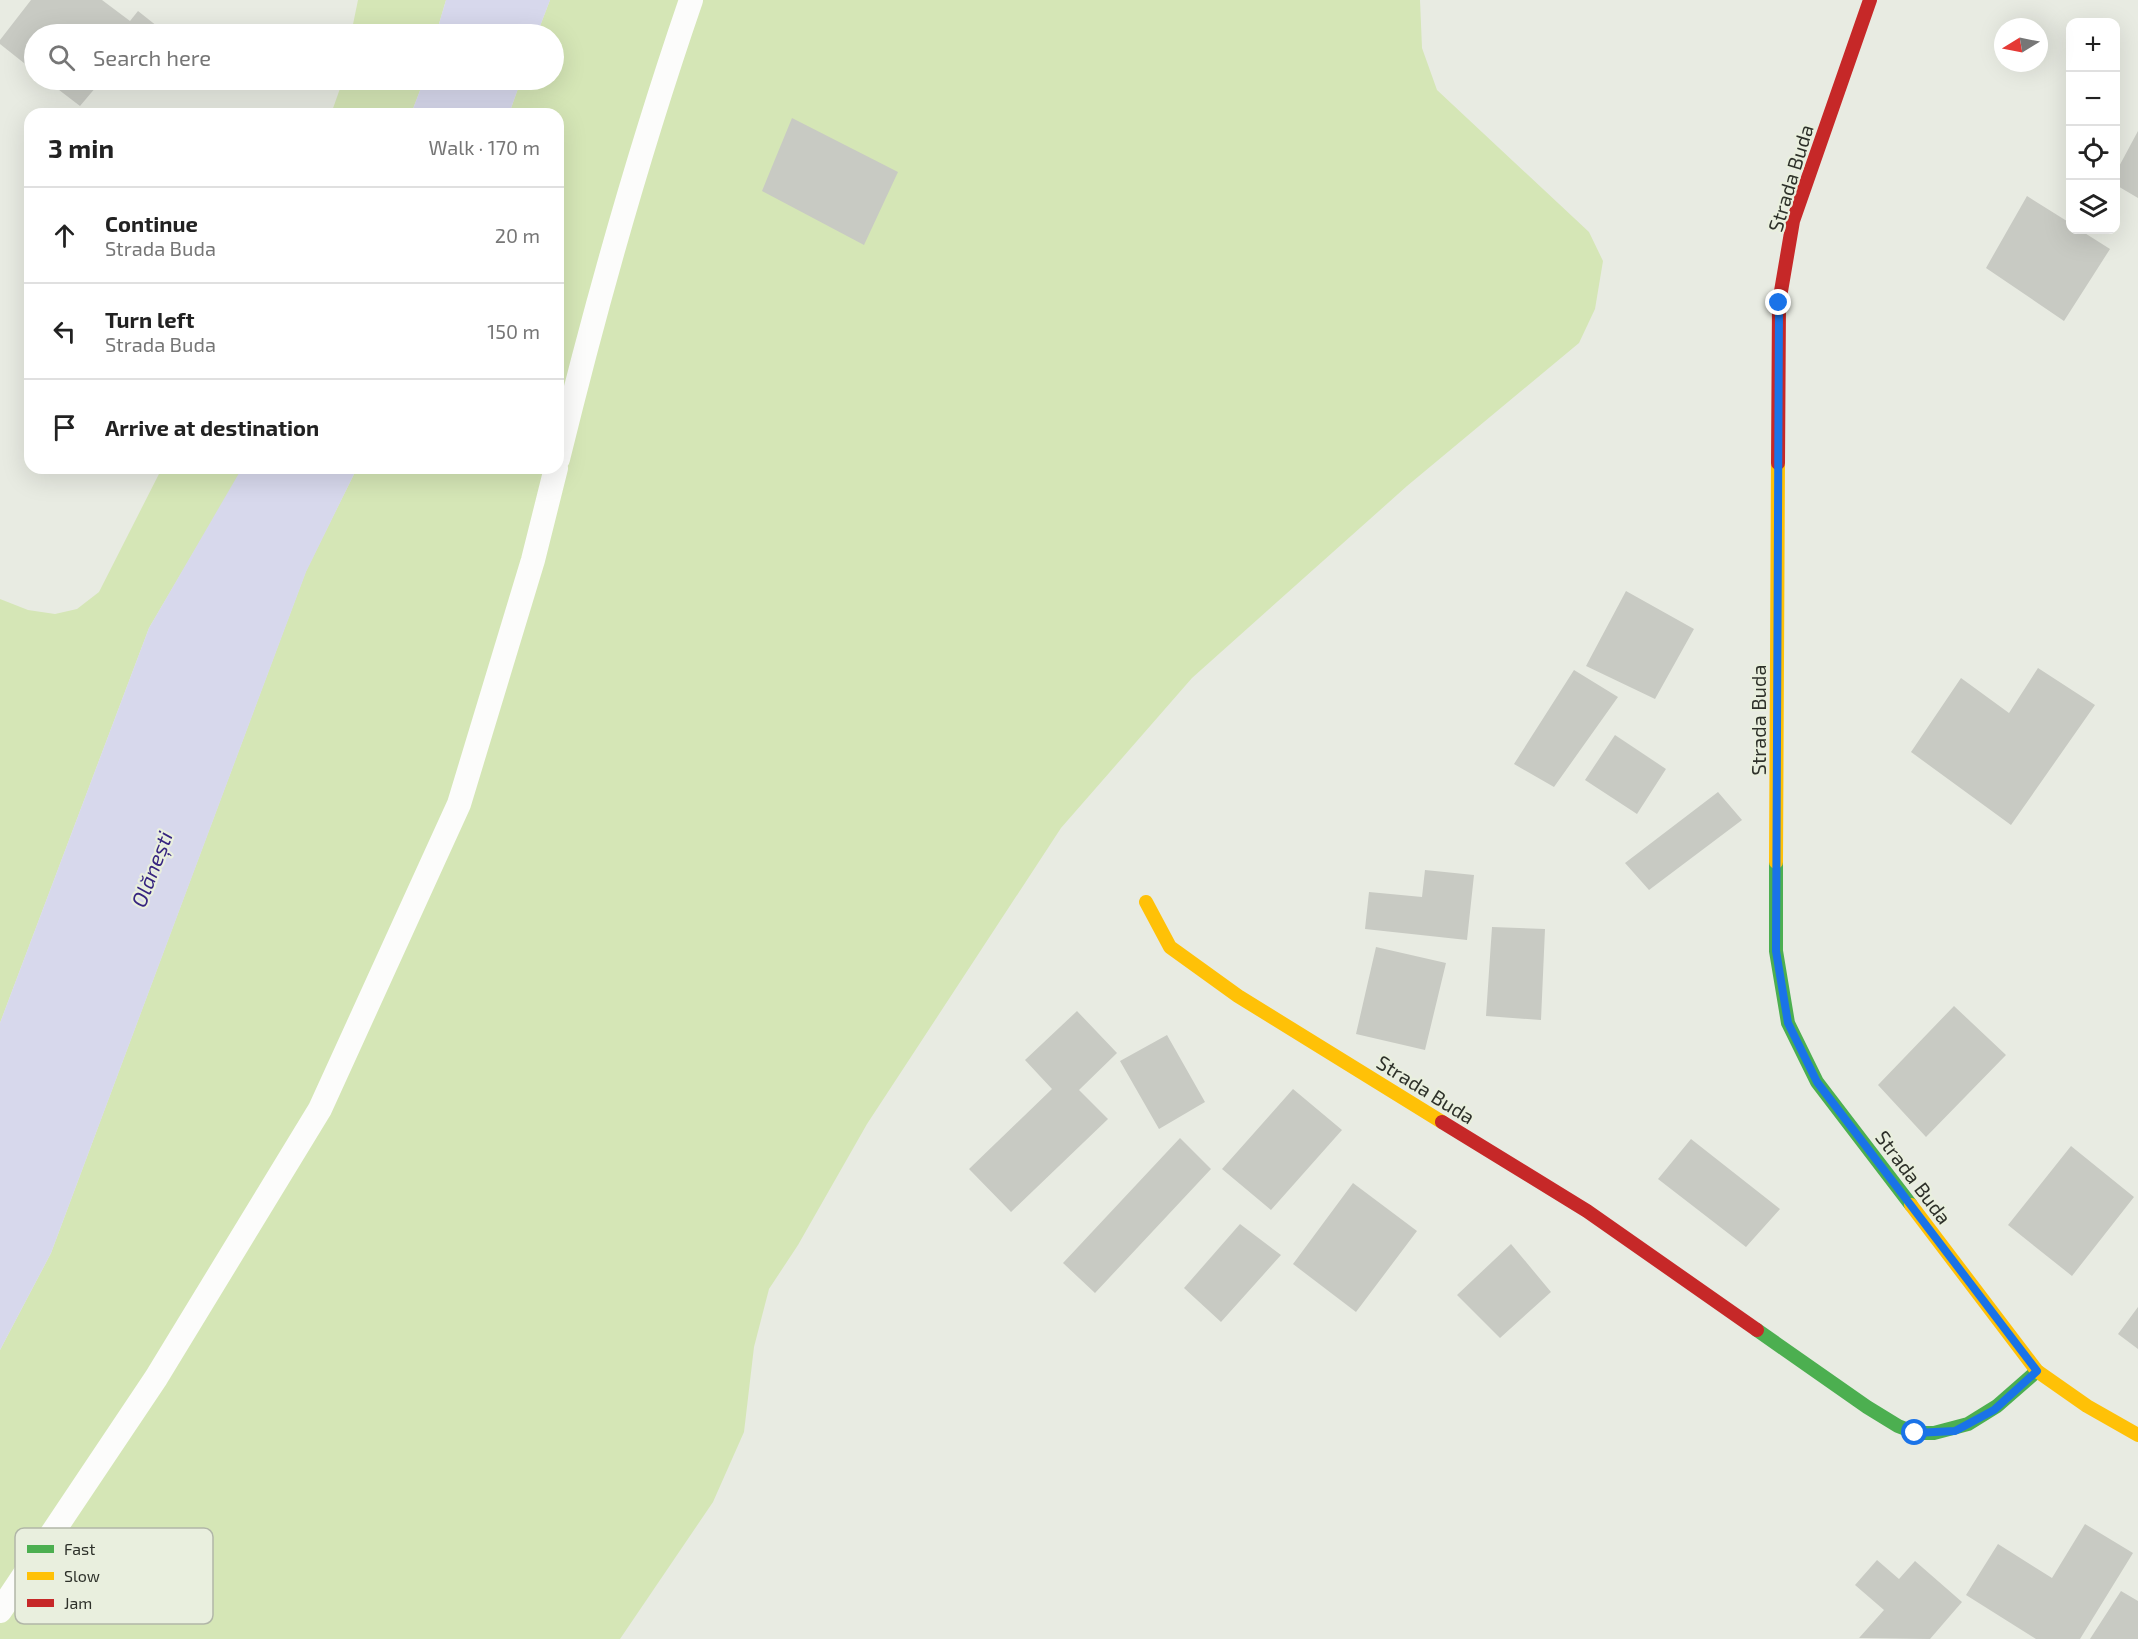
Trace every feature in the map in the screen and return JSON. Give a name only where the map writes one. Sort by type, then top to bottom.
[{"type":"street","name":"Strada Buda","points":[[1870,0],[1793,221],[1779,303],[1776,951],[1788,1023],[1817,1082],[2037,1371],[2087,1406],[2138,1435]]},
{"type":"street","name":"Strada Buda","points":[[1146,902],[1170,947],[1238,996],[1587,1211],[1867,1407],[1915,1433],[1955,1431],[1994,1410],[2037,1371]]},
{"type":"lane","points":[[564,434],[596,302],[664,79],[691,0]]},
{"type":"lane","points":[[56,1528],[156,1378],[320,1108],[459,804],[534,560],[555,474]]},
{"type":"lane","points":[[0,1611],[15,1589]]},
{"type":"green space","points":[[358,0],[446,0],[439,24],[353,24]]},
{"type":"green space","points":[[550,0],[1420,0],[1422,48],[1437,90],[1589,232],[1603,261],[1595,309],[1579,343],[1407,486],[1192,678],[1061,828],[867,1124],[798,1245],[769,1289],[754,1347],[744,1432],[713,1502],[620,1639],[0,1639],[0,1350],[51,1253],[306,571],[354,474],[564,474],[564,108],[511,108],[517,90],[564,90],[564,24],[541,24]]},
{"type":"green space","points":[[339,90],[420,90],[413,108],[333,108]]},
{"type":"green space","points":[[159,474],[239,474],[149,628],[0,1023],[0,599],[28,610],[55,614],[77,609],[99,592]]},
{"type":"water","points":[[446,0],[550,0],[541,24],[439,24]]},
{"type":"water","points":[[420,90],[517,90],[511,108],[413,108]]},
{"type":"water","name":"Olănești","points":[[239,474],[354,474],[306,572],[51,1253],[0,1350],[0,1023],[149,628]]},
{"type":"building","points":[[31,0],[102,0],[130,21],[138,11],[154,24],[24,24],[24,63],[0,44],[0,40]]},
{"type":"building","points":[[59,90],[94,90],[80,106]]},
{"type":"building","points":[[792,118],[898,172],[864,245],[762,191]]},
{"type":"building","points":[[2138,131],[2138,198],[2120,187],[2120,165]]},
{"type":"building","points":[[2027,196],[2066,220],[2066,234],[2086,234],[2110,249],[2064,321],[1986,268]]},
{"type":"building","points":[[1626,591],[1694,629],[1655,699],[1586,666]]},
{"type":"building","points":[[2038,668],[2095,705],[2011,825],[1911,752],[1961,678],[2009,713]]},
{"type":"building","points":[[1574,670],[1618,697],[1554,787],[1514,764]]},
{"type":"building","points":[[1615,735],[1666,769],[1637,814],[1585,780]]},
{"type":"building","points":[[1718,792],[1742,820],[1649,890],[1625,863]]},
{"type":"building","points":[[1425,870],[1474,875],[1467,940],[1365,929],[1369,892],[1422,897]]},
{"type":"building","points":[[1492,927],[1545,929],[1541,1020],[1486,1016]]},
{"type":"building","points":[[1376,947],[1446,963],[1425,1050],[1356,1034]]},
{"type":"building","points":[[1954,1006],[2006,1055],[1926,1137],[1878,1085]]},
{"type":"building","points":[[1077,1011],[1117,1053],[1079,1090],[1108,1119],[1011,1212],[969,1169],[1052,1089],[1025,1060]]},
{"type":"building","points":[[1167,1035],[1205,1102],[1159,1129],[1120,1061]]},
{"type":"building","points":[[1293,1089],[1342,1130],[1271,1210],[1222,1169]]},
{"type":"building","points":[[1180,1138],[1211,1169],[1095,1293],[1063,1263]]},
{"type":"building","points":[[1691,1139],[1780,1209],[1746,1247],[1658,1179]]},
{"type":"building","points":[[2071,1146],[2134,1197],[2072,1276],[2008,1225]]},
{"type":"building","points":[[1353,1183],[1417,1231],[1356,1312],[1293,1264]]},
{"type":"building","points":[[1240,1224],[1281,1255],[1221,1322],[1184,1288]]},
{"type":"building","points":[[1511,1244],[1551,1292],[1500,1338],[1457,1295]]},
{"type":"building","points":[[2138,1307],[2138,1349],[2118,1334]]},
{"type":"building","points":[[2085,1524],[2133,1553],[2080,1639],[2036,1639],[1966,1595],[1998,1544],[2052,1578]]},
{"type":"building","points":[[1877,1560],[1899,1579],[1915,1561],[1962,1602],[1930,1639],[1859,1638],[1884,1610],[1855,1585]]},
{"type":"building","points":[[2121,1591],[2138,1601],[2138,1639],[2090,1639]]},
{"type":"traffic: fast","points":[[1776,862],[1776,951],[1788,1023],[1817,1082],[1911,1205]]},
{"type":"traffic: fast","points":[[1757,1330],[1867,1407],[1898,1426],[1916,1433],[1934,1433],[1968,1424],[1997,1406],[2037,1371]]},
{"type":"traffic: slow","points":[[1776,862],[1778,463]]},
{"type":"traffic: slow","points":[[1146,902],[1170,947],[1238,996],[1442,1122]]},
{"type":"traffic: slow","points":[[1911,1205],[2037,1371],[2087,1406],[2138,1435]]},
{"type":"traffic: jam","points":[[1778,463],[1779,303],[1793,221],[1870,0]]},
{"type":"traffic: jam","points":[[1442,1122],[1587,1211],[1757,1330]]},
{"type":"route","points":[[1779,303],[1776,951],[1788,1023],[1817,1082],[2037,1371],[1994,1410],[1955,1431],[1915,1433]]}]
